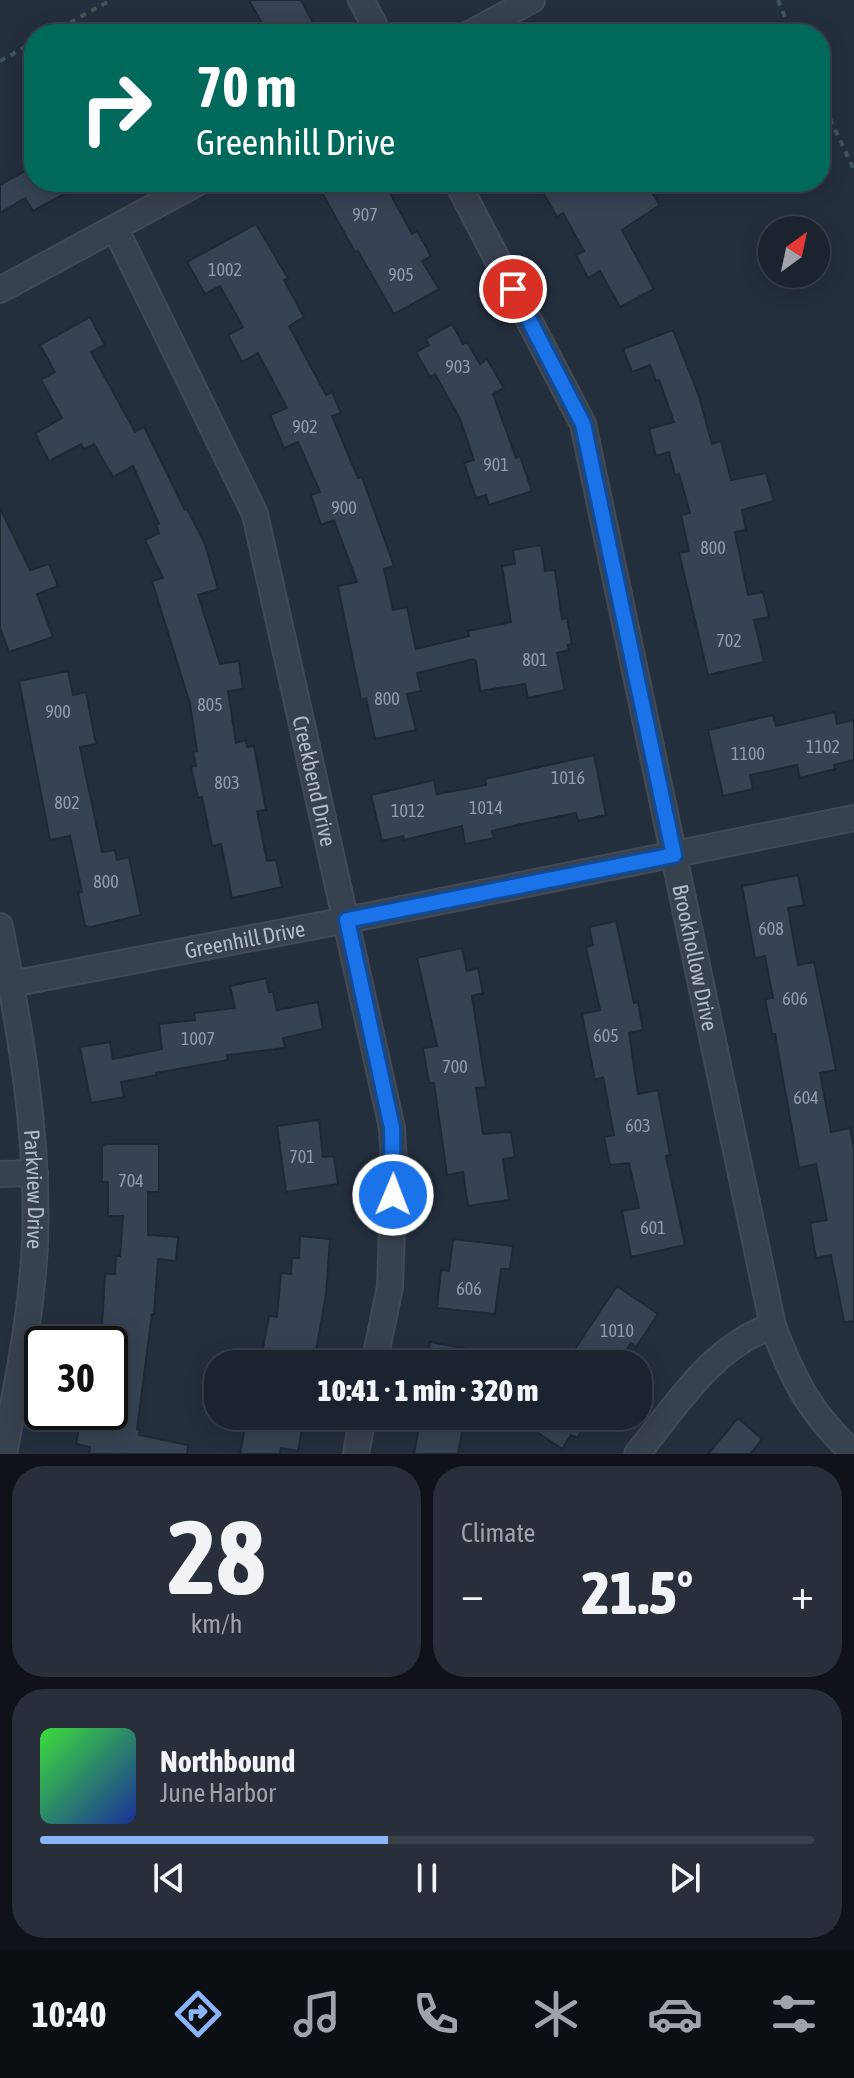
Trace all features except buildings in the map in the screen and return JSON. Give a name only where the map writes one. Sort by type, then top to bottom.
[{"type":"street","points":[[361,0],[374,24]]},
{"type":"street","points":[[488,24],[532,0]]},
{"type":"street","points":[[0,290],[181,192]]},
{"type":"street","name":"Brookhollow Drive","points":[[462,192],[583,424],[773,1326],[801,1393],[824,1426],[854,1454]]},
{"type":"street","name":"Creekbend Drive","points":[[115,228],[255,514],[392,1128],[394,1164],[390,1287],[377,1350]]},
{"type":"street","name":"Greenhill Drive","points":[[11,984],[854,818]]},
{"type":"street","name":"Parkview Drive","points":[[0,926],[25,1066],[35,1173],[35,1244],[30,1296],[4,1454]]},
{"type":"street","points":[[0,1174],[35,1173]]},
{"type":"street","points":[[637,1454],[713,1362],[751,1334],[773,1326]]},
{"type":"street","points":[[356,1454],[360,1430]]},
{"type":"path","points":[[67,24],[111,0]]},
{"type":"path","points":[[778,0],[788,24]]},
{"type":"path","points":[[0,61],[24,48]]},
{"type":"path","points":[[830,118],[854,170]]},
{"type":"route","points":[[393,1195],[392,1128],[347,920],[674,855],[583,424],[513,289]]}]
